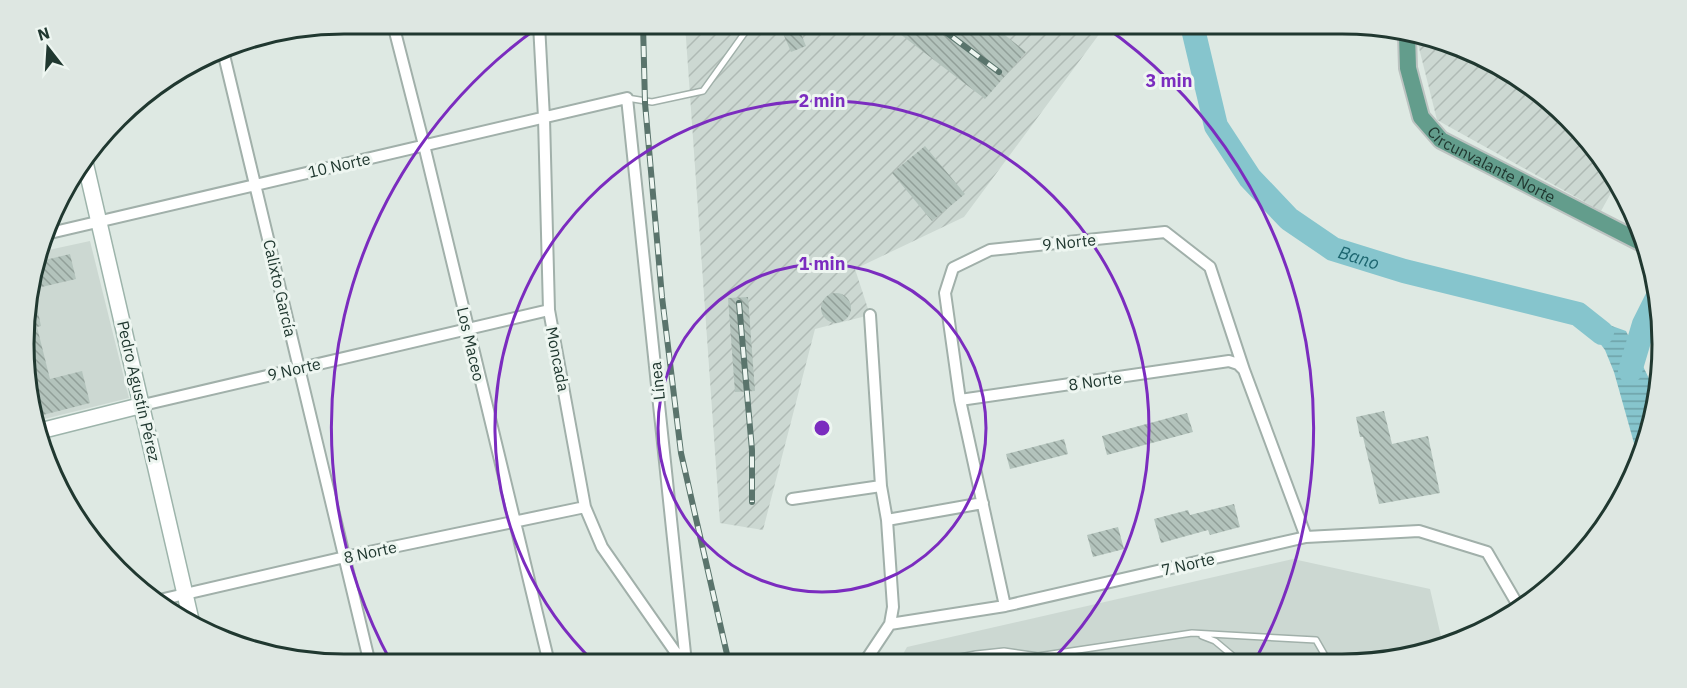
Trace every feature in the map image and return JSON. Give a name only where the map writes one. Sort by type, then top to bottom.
[{"type":"main road","name":"Circunvalante Norte","points":[[1407,41],[1408,68],[1421,117],[1441,140],[1633,238]]},
{"type":"main road","name":"Pedro Agustín Pérez","points":[[87,172],[189,612]]},
{"type":"main road","name":"9 Norte","points":[[47,429],[143,405]]},
{"type":"street","name":"Los Maceo","points":[[396,34],[547,654]]},
{"type":"street","name":"Moncada","points":[[540,34],[549,310],[585,507],[602,547],[678,654]]},
{"type":"street","name":"Calixto García","points":[[225,59],[368,654]]},
{"type":"street","name":"10 Norte","points":[[56,232],[627,98]]},
{"type":"street","name":"Línea","points":[[627,98],[683,654]]},
{"type":"street","name":"9 Norte","points":[[960,400],[945,293],[953,268],[990,250],[1165,232],[1210,267],[1244,370],[1306,537]]},
{"type":"street","name":"9 Norte","points":[[143,405],[549,310]]},
{"type":"street","points":[[870,315],[881,486],[887,520],[893,607],[890,624],[870,654]]},
{"type":"street","name":"8 Norte","points":[[960,400],[1229,361],[1238,364],[1244,370]]},
{"type":"street","points":[[960,400],[1005,606]]},
{"type":"street","points":[[792,499],[881,486]]},
{"type":"street","points":[[887,520],[983,503]]},
{"type":"street","name":"8 Norte","points":[[168,598],[585,507]]},
{"type":"street","name":"7 Norte","points":[[890,624],[1005,606],[1306,537],[1419,531],[1487,552],[1515,601]]},
{"type":"lane","points":[[627,98],[652,102],[703,91],[744,34]]},
{"type":"lane","points":[[1192,633],[1215,640],[1231,654]]},
{"type":"lane","points":[[1051,654],[1192,633],[1316,640],[1324,654]]},
{"type":"lane","points":[[976,654],[1004,651],[1024,654]]},
{"type":"shaded area","points":[[686,34],[1099,34],[964,217],[855,269],[870,315],[815,329],[763,530],[720,523]]},
{"type":"shaded area","points":[[1418,44],[1480,66],[1531,98],[1576,140],[1612,191],[1601,211],[1437,120]]},
{"type":"shaded area","points":[[90,241],[129,398],[44,419],[37,384],[34,344],[40,284],[49,250]]},
{"type":"shaded area","points":[[1293,559],[1430,589],[1441,637],[1403,648],[1343,654],[903,654],[907,647]]},
{"type":"water","points":[[1578,314],[1626,331],[1650,381],[1647,404],[1635,446],[1614,372],[1605,350]]},
{"type":"building","points":[[783,34],[801,34],[806,46],[791,52]]},
{"type":"building","points":[[900,34],[1004,34],[1026,52],[985,99]]},
{"type":"building","points":[[925,146],[965,194],[932,221],[892,173]]},
{"type":"building","points":[[70,254],[76,279],[39,287],[46,260]]},
{"type":"building","points":[[836,293],[847,297],[851,308],[847,319],[836,323],[825,319],[821,308],[825,297]]},
{"type":"building","points":[[748,297],[755,391],[735,392],[728,298]]},
{"type":"building","points":[[37,306],[41,326],[37,327],[50,379],[82,371],[90,403],[43,415],[35,364]]},
{"type":"building","points":[[1384,411],[1392,444],[1428,436],[1440,493],[1379,504],[1356,417]]},
{"type":"building","points":[[1187,413],[1193,432],[1107,455],[1102,436]]},
{"type":"building","points":[[1064,439],[1068,454],[1010,469],[1006,454]]},
{"type":"building","points":[[1234,504],[1240,527],[1210,535],[1208,530],[1161,543],[1154,519],[1188,510],[1190,515]]},
{"type":"building","points":[[1118,527],[1124,549],[1093,557],[1087,535]]},
{"type":"waterway","name":"Bano","points":[[1194,34],[1216,126],[1250,178],[1289,219],[1333,249],[1404,271],[1578,314],[1602,333]]},
{"type":"waterway","points":[[1630,371],[1644,324],[1651,311]]},
{"type":"railway","points":[[643,34],[645,103],[662,297],[681,453],[727,654]]},
{"type":"railway","points":[[948,34],[999,72]]},
{"type":"railway","points":[[739,303],[752,450],[752,502]]}]
